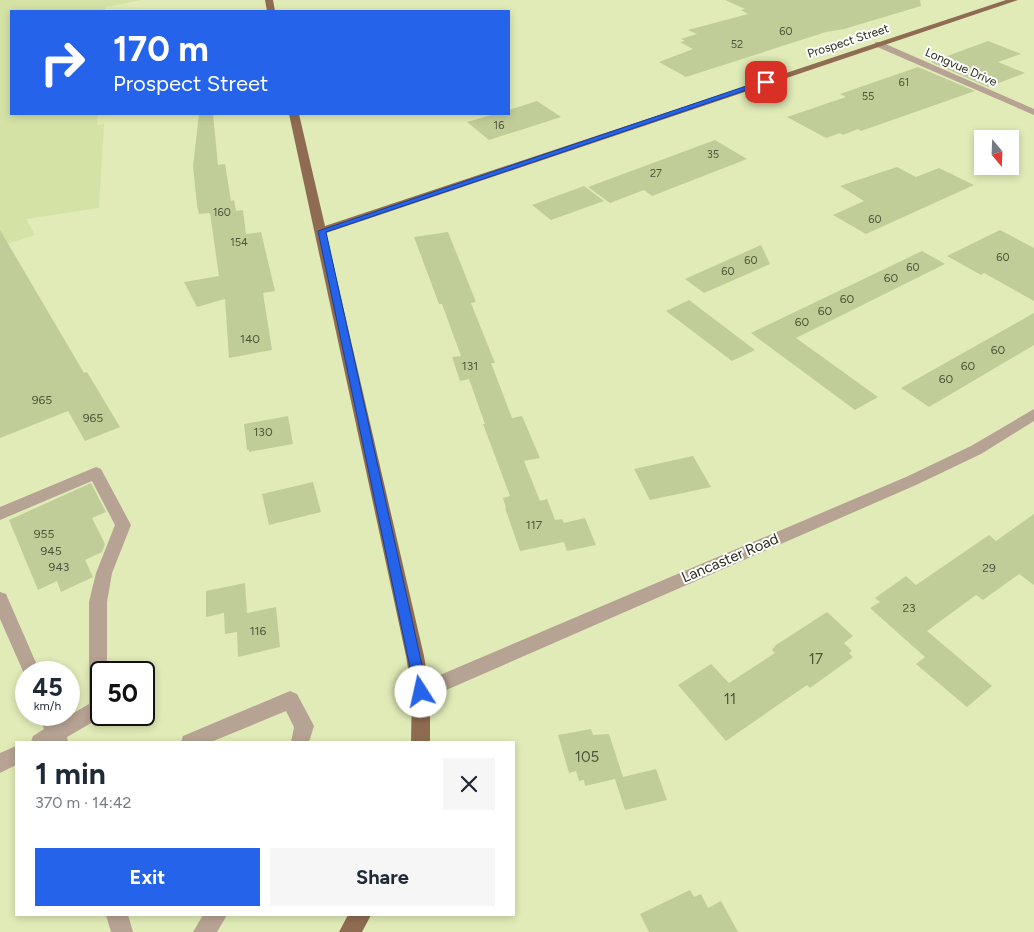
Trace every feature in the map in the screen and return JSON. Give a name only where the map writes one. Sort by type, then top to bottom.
[{"type":"main road","name":"Prospect Street","points":[[322,231],[1014,0]]},
{"type":"main road","points":[[294,115],[322,231],[421,692],[420,741]]},
{"type":"main road","points":[[350,932],[359,916]]},
{"type":"street","name":"Longvue Drive","points":[[878,44],[1034,112]]},
{"type":"street","name":"Lancaster Road","points":[[421,692],[911,481],[976,450],[1034,414]]},
{"type":"street","points":[[0,514],[96,473],[123,525],[104,573],[98,602],[98,710],[52,740],[50,726]]},
{"type":"street","points":[[0,599],[26,661]]},
{"type":"street","points":[[192,741],[290,700],[304,726],[300,741]]},
{"type":"street","points":[[0,764],[15,756]]},
{"type":"street","points":[[117,916],[122,932]]},
{"type":"street","points":[[204,932],[215,916]]},
{"type":"shaded area","points":[[0,0],[142,0],[106,7],[105,10],[10,10],[10,115],[98,115],[97,125],[104,124],[99,208],[26,219],[35,235],[0,246]]},
{"type":"building","points":[[725,0],[920,0],[921,6],[844,29],[826,32],[686,77],[659,62],[693,49],[680,42],[685,41],[681,39],[697,34],[688,30],[748,14],[741,10],[745,9]]},
{"type":"building","points":[[988,41],[1021,54],[998,62],[1025,73],[988,87],[931,62]]},
{"type":"building","points":[[918,67],[975,91],[861,131],[858,129],[843,135],[840,133],[826,138],[787,117],[846,97],[840,94]]},
{"type":"building","points":[[537,101],[561,117],[489,140],[467,122],[492,115],[510,115],[510,110]]},
{"type":"building","points":[[199,115],[213,115],[218,165],[225,164],[231,201],[234,200],[236,211],[243,210],[246,234],[261,232],[275,291],[263,293],[272,350],[229,358],[225,299],[197,307],[184,282],[219,276],[210,213],[199,214],[193,166]]},
{"type":"building","points":[[715,140],[747,159],[652,196],[644,190],[610,203],[588,187]]},
{"type":"building","points":[[897,167],[916,177],[939,168],[974,185],[866,234],[833,215],[864,201],[840,186]]},
{"type":"building","points":[[584,186],[604,201],[551,220],[532,205]]},
{"type":"building","points":[[0,230],[84,373],[87,372],[120,427],[85,441],[68,411],[0,438]]},
{"type":"building","points":[[1000,230],[1034,248],[1034,301],[984,273],[981,275],[947,256]]},
{"type":"building","points":[[448,232],[476,302],[471,303],[495,363],[491,363],[512,418],[522,416],[540,458],[524,461],[540,501],[547,499],[555,520],[562,519],[564,523],[585,518],[596,545],[567,551],[564,542],[520,551],[503,498],[510,496],[483,424],[485,424],[469,379],[460,381],[452,357],[461,356],[414,237]]},
{"type":"building","points":[[761,245],[770,264],[704,293],[685,279]]},
{"type":"building","points":[[922,251],[945,264],[796,338],[878,397],[855,410],[751,333]]},
{"type":"building","points":[[689,300],[755,350],[732,361],[666,311]]},
{"type":"building","points":[[1034,313],[1034,345],[929,407],[901,388]]},
{"type":"building","points":[[288,416],[293,444],[249,452],[247,450],[244,424]]},
{"type":"building","points":[[693,456],[711,487],[650,500],[634,469]]},
{"type":"building","points":[[313,482],[321,512],[269,525],[262,494]]},
{"type":"building","points":[[91,483],[106,512],[92,518],[105,544],[102,552],[85,560],[93,577],[61,592],[57,581],[38,590],[9,520]]},
{"type":"building","points":[[1034,514],[1034,585],[1019,574],[983,600],[976,595],[927,631],[992,686],[967,707],[916,664],[925,657],[870,608],[880,602],[875,598],[906,576],[916,585],[989,535],[996,541]]},
{"type":"building","points":[[245,583],[247,613],[276,607],[280,647],[238,657],[237,632],[225,634],[224,613],[206,617],[206,591]]},
{"type":"building","points":[[827,612],[853,636],[844,643],[852,651],[849,653],[853,657],[810,688],[807,685],[726,741],[678,685],[711,664],[729,683],[775,653],[772,650],[776,645]]},
{"type":"building","points":[[591,729],[593,735],[609,734],[623,777],[656,769],[667,800],[625,810],[615,779],[585,786],[584,780],[579,781],[576,771],[569,773],[558,735]]},
{"type":"building","points":[[690,890],[694,897],[701,894],[708,908],[721,901],[738,932],[649,932],[640,914]]},
{"type":"route","points":[[421,692],[415,656],[322,231],[766,82]]}]
